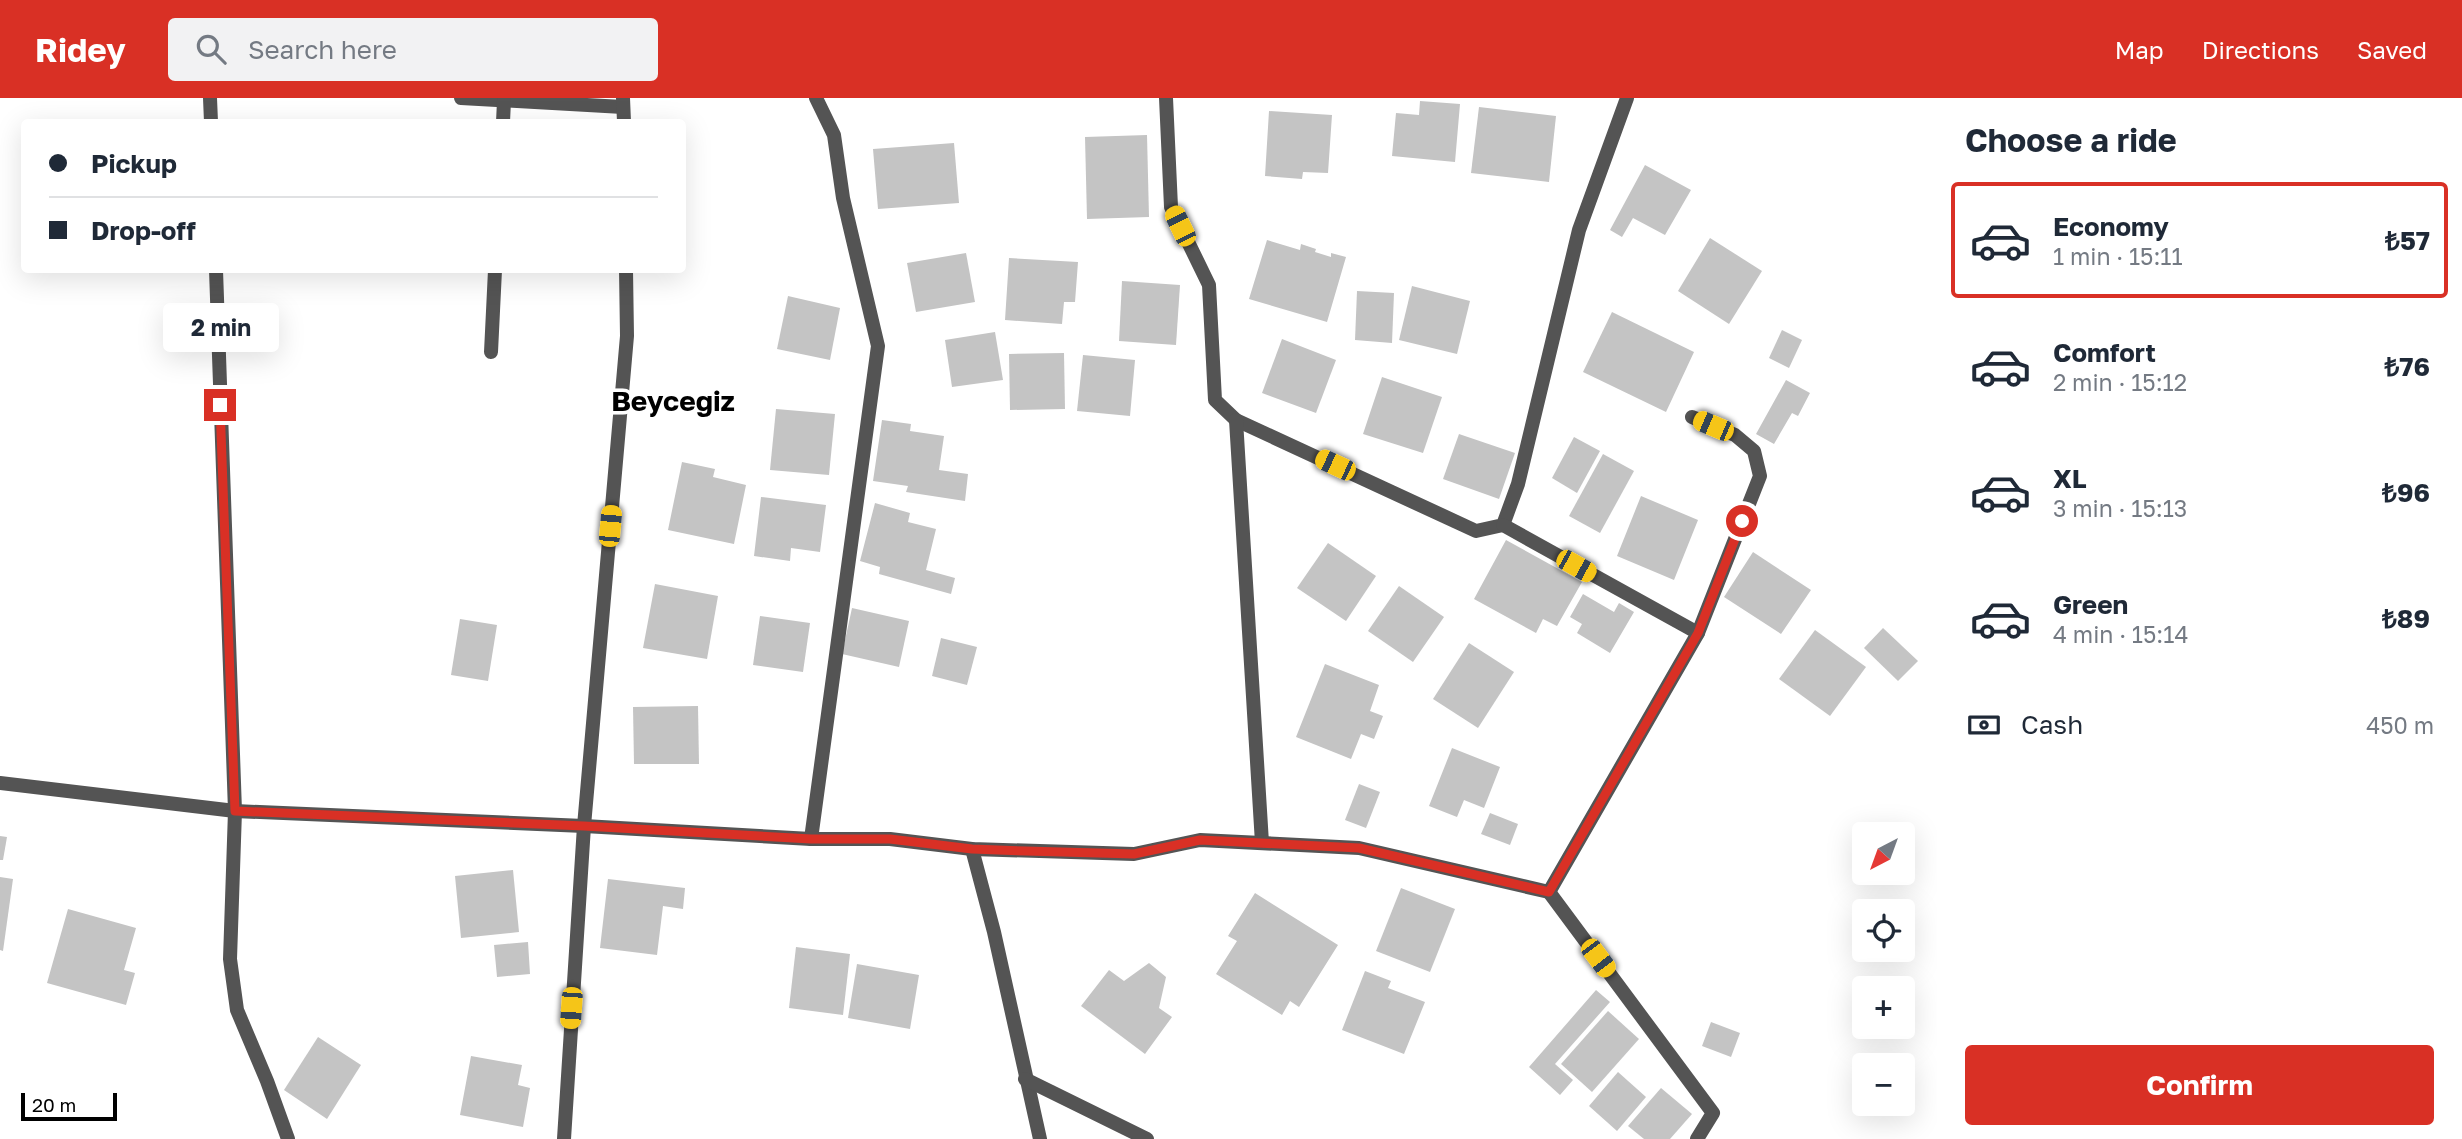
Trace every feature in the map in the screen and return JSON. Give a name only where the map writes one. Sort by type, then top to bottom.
[{"type":"street","points":[[210,98],[211,119]]},
{"type":"street","points":[[461,98],[623,102]]},
{"type":"street","points":[[811,839],[878,346],[842,198],[834,135],[816,98]]},
{"type":"street","points":[[1166,98],[1171,207],[1209,285],[1215,400],[1236,421],[1476,531],[1503,525],[1698,633]]},
{"type":"street","points":[[1503,525],[1518,484],[1579,230],[1627,98]]},
{"type":"street","points":[[503,119],[504,101]]},
{"type":"street","points":[[216,273],[235,811],[230,958],[237,1010],[288,1139]]},
{"type":"street","points":[[491,352],[495,273]]},
{"type":"street","points":[[564,1139],[584,826],[627,336],[626,273]]},
{"type":"street","points":[[1549,892],[1698,633],[1760,476],[1754,451],[1735,435],[1692,417]]},
{"type":"street","points":[[1236,421],[1262,843]]},
{"type":"street","points":[[0,783],[235,811],[811,839],[890,839],[972,849],[1134,854],[1200,840],[1359,848],[1549,892],[1713,1113],[1697,1139]]},
{"type":"street","points":[[972,849],[994,932],[1040,1139]]},
{"type":"street","points":[[1025,1079],[1147,1139]]},
{"type":"building","points":[[1420,101],[1460,104],[1455,162],[1392,156],[1396,113],[1419,115]]},
{"type":"building","points":[[1479,107],[1556,116],[1549,182],[1471,173]]},
{"type":"building","points":[[1269,111],[1332,115],[1328,173],[1303,172],[1302,179],[1265,176]]},
{"type":"building","points":[[1147,135],[1149,217],[1087,219],[1085,137]]},
{"type":"building","points":[[954,143],[959,203],[878,209],[873,149]]},
{"type":"building","points":[[1645,165],[1691,190],[1665,235],[1633,218],[1622,237],[1610,230]]},
{"type":"building","points":[[1710,238],[1762,271],[1729,324],[1678,291]]},
{"type":"building","points":[[1267,240],[1300,250],[1301,244],[1331,257],[1331,253],[1346,257],[1327,322],[1249,299]]},
{"type":"building","points":[[966,253],[975,302],[916,312],[907,263]]},
{"type":"building","points":[[1009,258],[1078,262],[1075,302],[1064,302],[1062,324],[1005,320]]},
{"type":"building","points":[[1122,281],[1180,285],[1176,345],[1119,341]]},
{"type":"building","points":[[1412,286],[1470,301],[1457,354],[1399,340]]},
{"type":"building","points":[[1357,291],[1394,293],[1392,343],[1355,340]]},
{"type":"building","points":[[788,296],[840,308],[830,360],[777,349]]},
{"type":"building","points":[[1612,312],[1694,352],[1666,412],[1583,372]]},
{"type":"building","points":[[1782,330],[1802,340],[1789,368],[1769,358]]},
{"type":"building","points":[[995,332],[1003,380],[952,387],[945,340]]},
{"type":"building","points":[[1282,339],[1336,360],[1316,413],[1262,393]]},
{"type":"building","points":[[1064,353],[1065,409],[1010,410],[1009,354]]},
{"type":"building","points":[[1083,355],[1135,360],[1130,416],[1077,411]]},
{"type":"building","points":[[1382,377],[1442,397],[1423,453],[1363,434]]},
{"type":"building","points":[[1786,380],[1810,393],[1798,416],[1792,413],[1774,444],[1756,434]]},
{"type":"building","points":[[776,409],[835,414],[829,475],[770,470]]},
{"type":"building","points":[[882,420],[911,424],[910,431],[944,436],[939,470],[968,474],[965,501],[906,492],[908,486],[873,481]]},
{"type":"building","points":[[1459,434],[1515,453],[1499,499],[1443,479]]},
{"type":"building","points":[[1574,437],[1600,451],[1577,493],[1552,478]]},
{"type":"building","points":[[1603,454],[1634,471],[1600,533],[1569,516]]},
{"type":"building","points":[[682,462],[715,469],[713,477],[746,485],[734,544],[668,530]]},
{"type":"building","points":[[1641,496],[1698,520],[1674,580],[1617,556]]},
{"type":"building","points":[[761,497],[826,505],[820,552],[791,548],[790,561],[754,556]]},
{"type":"building","points":[[875,503],[910,513],[908,522],[936,529],[926,570],[955,578],[951,594],[879,574],[880,567],[860,561]]},
{"type":"building","points":[[1506,540],[1582,582],[1557,626],[1543,619],[1536,633],[1474,599]]},
{"type":"building","points":[[1328,543],[1376,576],[1346,621],[1297,588]]},
{"type":"building","points":[[1753,552],[1811,590],[1781,634],[1724,597]]},
{"type":"building","points":[[655,584],[718,596],[707,659],[643,648]]},
{"type":"building","points":[[1399,586],[1444,617],[1413,662],[1368,631]]},
{"type":"building","points":[[1583,594],[1614,612],[1619,603],[1634,612],[1610,653],[1577,633],[1582,624],[1570,617]]},
{"type":"building","points":[[852,608],[909,621],[899,667],[842,654]]},
{"type":"building","points":[[760,616],[810,623],[803,672],[753,665]]},
{"type":"building","points":[[460,619],[497,625],[488,681],[451,675]]},
{"type":"building","points":[[1883,628],[1918,661],[1898,681],[1864,648]]},
{"type":"building","points":[[1815,630],[1866,667],[1830,716],[1779,679]]},
{"type":"building","points":[[941,638],[977,647],[967,685],[932,676]]},
{"type":"building","points":[[1469,643],[1514,672],[1478,728],[1433,699]]},
{"type":"building","points":[[1325,664],[1379,685],[1370,711],[1383,716],[1374,739],[1361,734],[1351,759],[1296,737]]},
{"type":"building","points":[[698,706],[699,764],[634,764],[633,707]]},
{"type":"building","points":[[1452,748],[1500,767],[1484,808],[1464,800],[1457,817],[1429,806]]},
{"type":"building","points":[[1359,784],[1380,792],[1366,828],[1345,820]]},
{"type":"building","points":[[1490,813],[1518,824],[1510,845],[1481,834]]},
{"type":"building","points":[[0,836],[7,837],[3,860],[0,860]]},
{"type":"building","points":[[513,870],[519,932],[461,938],[455,876]]},
{"type":"building","points":[[0,877],[13,879],[3,951],[0,950]]},
{"type":"building","points":[[608,879],[685,888],[683,909],[663,906],[657,955],[600,948]]},
{"type":"building","points":[[1401,888],[1455,909],[1430,972],[1376,951]]},
{"type":"building","points":[[1255,893],[1338,945],[1299,1007],[1290,1001],[1282,1015],[1216,974],[1237,941],[1228,936]]},
{"type":"building","points":[[68,909],[136,928],[124,970],[135,973],[126,1005],[47,983]]},
{"type":"building","points":[[528,942],[530,974],[497,977],[494,945]]},
{"type":"building","points":[[796,947],[850,954],[843,1015],[789,1008]]},
{"type":"building","points":[[1149,963],[1166,977],[1159,1008],[1172,1017],[1145,1054],[1081,1006],[1109,970],[1124,981]]},
{"type":"building","points":[[857,964],[919,975],[910,1029],[848,1018]]},
{"type":"building","points":[[1365,971],[1391,981],[1388,988],[1425,1002],[1404,1054],[1342,1030]]},
{"type":"building","points":[[1596,990],[1610,1002],[1555,1064],[1573,1080],[1560,1095],[1529,1067]]},
{"type":"building","points":[[1608,1011],[1639,1039],[1592,1092],[1561,1064]]},
{"type":"building","points":[[1711,1022],[1740,1033],[1731,1057],[1702,1046]]},
{"type":"building","points":[[318,1037],[361,1065],[327,1119],[284,1090]]},
{"type":"building","points":[[471,1056],[522,1065],[518,1085],[530,1088],[523,1127],[460,1115]]},
{"type":"building","points":[[1618,1072],[1646,1097],[1617,1131],[1589,1106]]},
{"type":"building","points":[[1661,1088],[1692,1114],[1670,1139],[1644,1139],[1628,1126]]},
{"type":"district","name":"Beyceğiz","points":[[673,401]]},
{"type":"route","points":[[220,405],[235,811],[811,839],[890,839],[972,849],[1026,851],[1134,854],[1200,840],[1359,848],[1549,892],[1698,633],[1742,521]]}]
